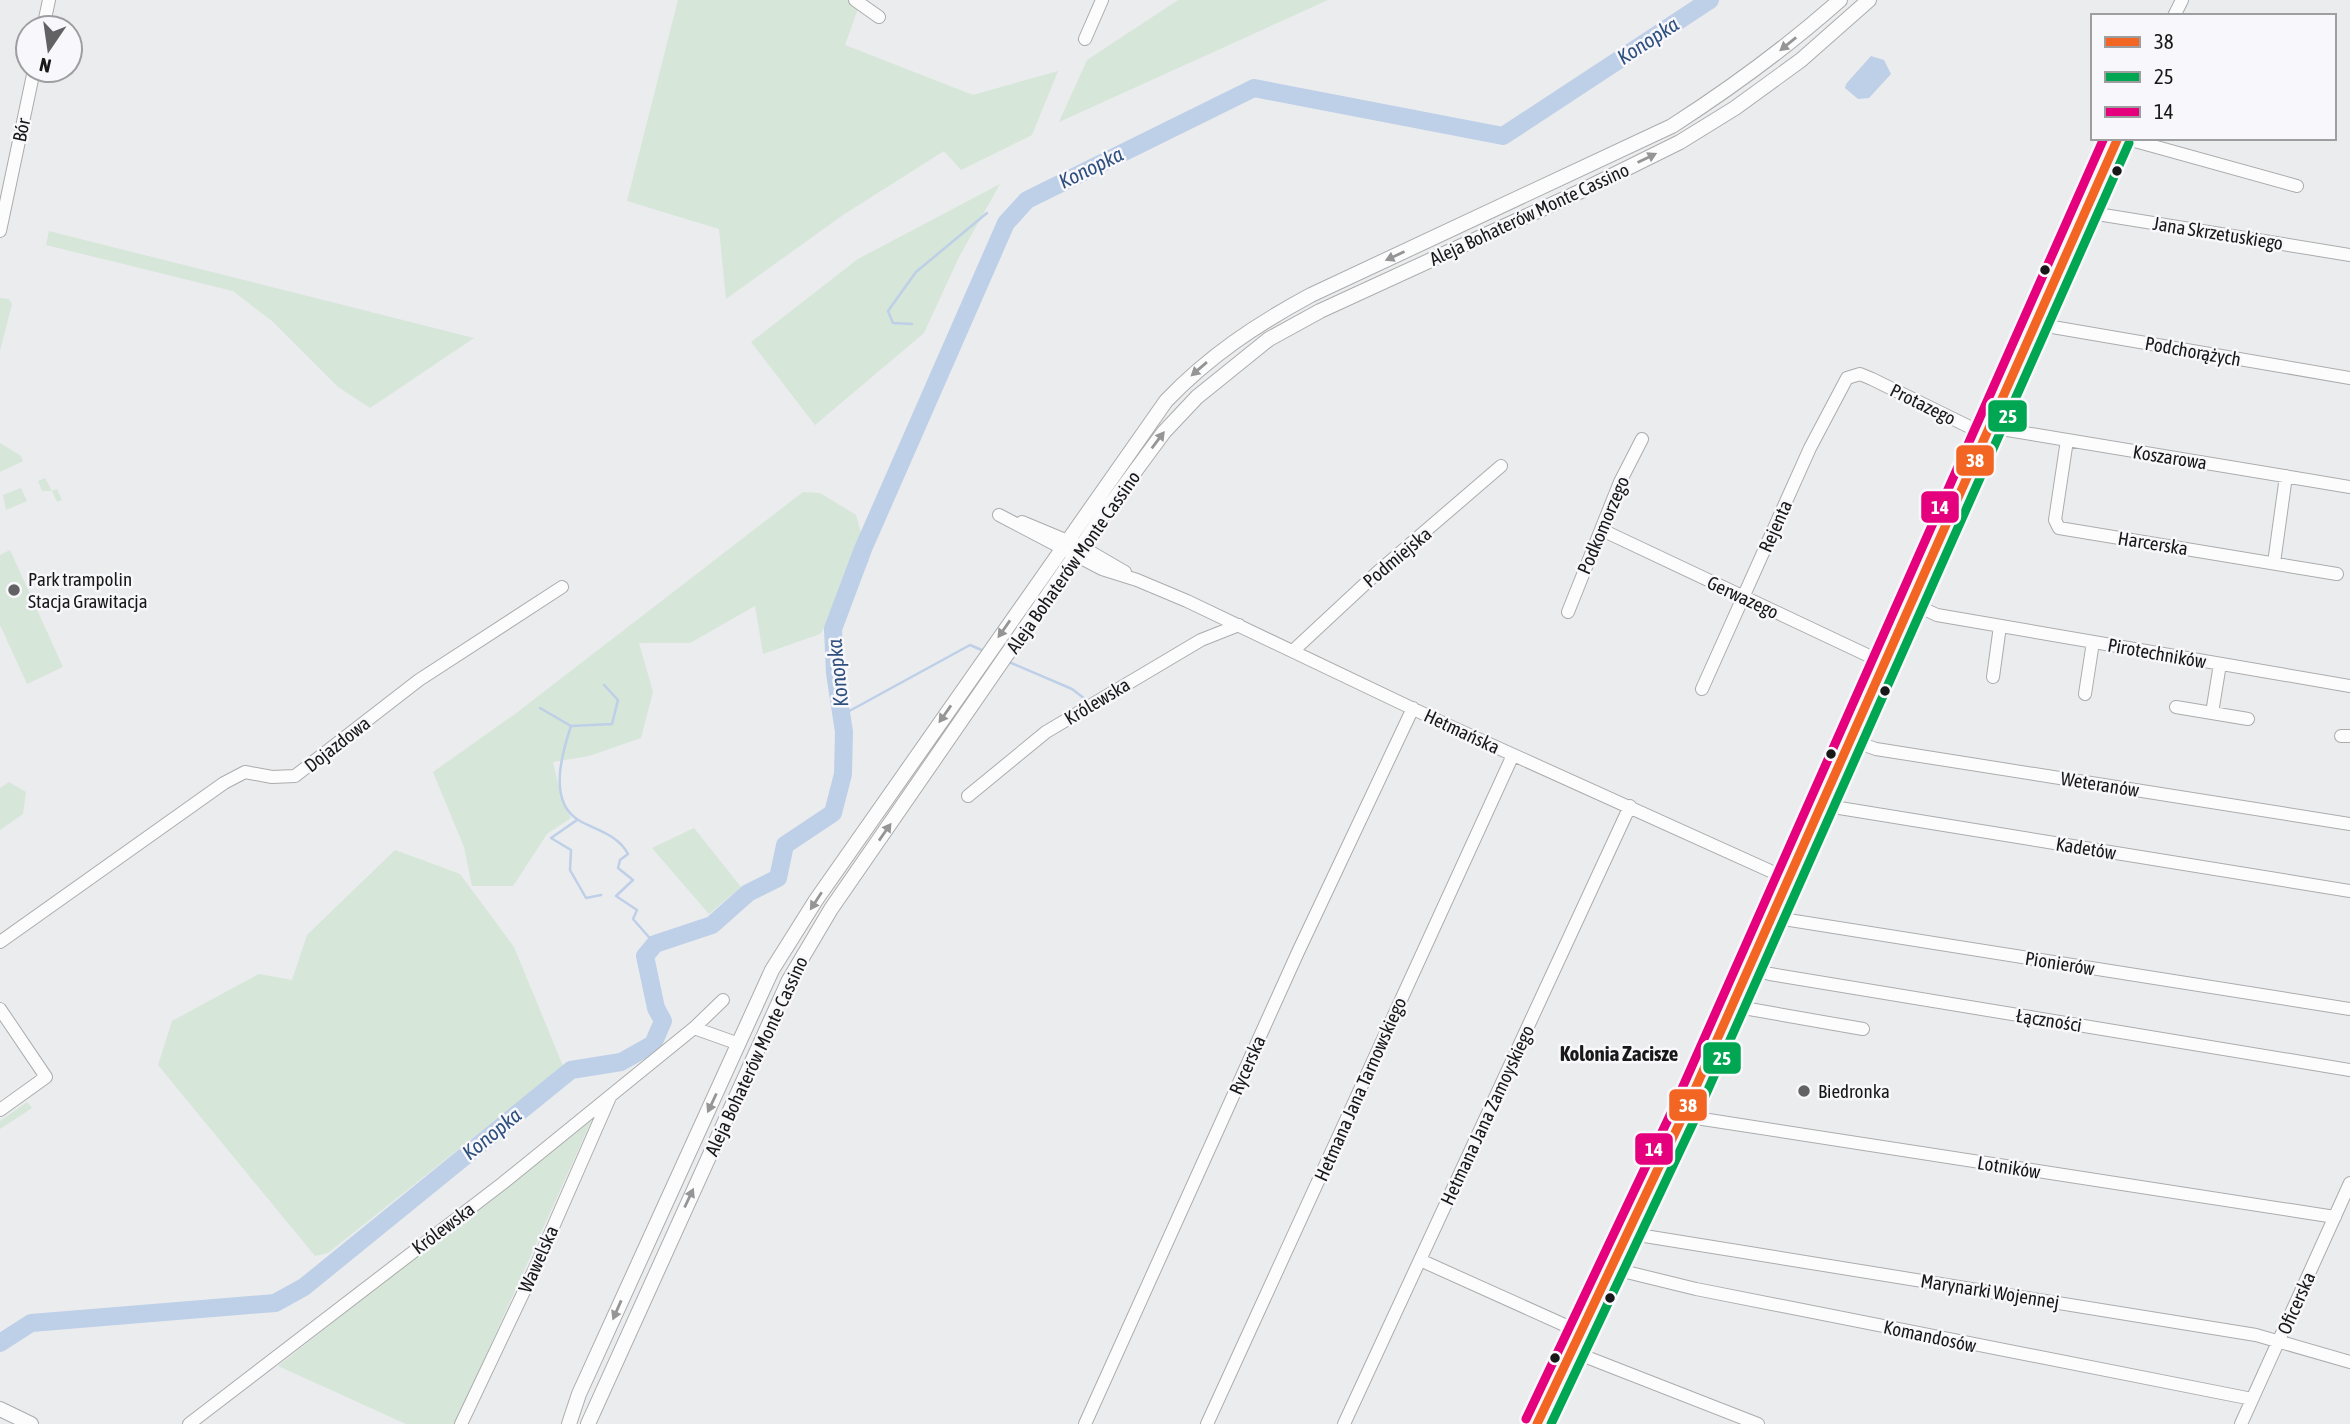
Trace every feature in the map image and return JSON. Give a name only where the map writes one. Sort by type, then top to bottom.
[{"type":"main road","name":"Aleja Bohaterów Monte Cassino","points":[[569,1424],[579,1394],[772,970],[816,900],[1166,401],[1219,351],[1258,323],[1311,295],[1672,126],[1767,61],[1840,0]]},
{"type":"main road","name":"Aleja Bohaterów Monte Cassino","points":[[588,1424],[789,980],[831,909],[1164,432],[1197,397],[1269,340],[1320,310],[1578,192],[1680,142],[1735,108],[1801,60],[1869,0]]},
{"type":"main road","points":[[0,1409],[31,1424]]},
{"type":"street","points":[[855,0],[879,17]]},
{"type":"street","points":[[1085,39],[1102,0]]},
{"type":"street","name":"Bór","points":[[0,230],[31,84]]},
{"type":"street","points":[[1537,1424],[1683,1115],[2117,140]]},
{"type":"street","points":[[2131,140],[2297,186]]},
{"type":"street","name":"Jana Skrzetuskiego","points":[[2085,212],[2350,255]]},
{"type":"street","name":"Podchorążych","points":[[2035,324],[2350,378]]},
{"type":"street","name":"Protazego","points":[[1860,374],[1988,431]]},
{"type":"street","name":"Rejenta","points":[[1702,689],[1841,383],[1852,375],[1860,374]]},
{"type":"street","name":"Koszarowa","points":[[1988,431],[2067,440],[2350,487]]},
{"type":"street","name":"Podkomorzego","points":[[1568,612],[1620,482],[1642,439]]},
{"type":"street","name":"Harcerska","points":[[2067,440],[2055,520],[2059,528],[2337,574]]},
{"type":"street","name":"Podmiejska","points":[[1294,650],[1380,570],[1501,466]]},
{"type":"street","points":[[2274,563],[2287,476]]},
{"type":"street","name":"Gerwazego","points":[[1602,530],[1884,663]]},
{"type":"street","name":"Hetmańska","points":[[1064,544],[1079,551],[1101,569],[1137,580],[1239,625],[1513,755],[1788,879]]},
{"type":"street","name":"Dojazdowa","points":[[0,942],[224,783],[246,772],[272,777],[295,776],[419,680],[562,587]]},
{"type":"street","name":"Pirotechników","points":[[1911,603],[1937,615],[2350,686]]},
{"type":"street","name":"Królewska","points":[[968,796],[1046,732],[1201,640],[1239,625]]},
{"type":"street","points":[[1993,677],[2000,626]]},
{"type":"street","name":"Pirotechników","points":[[2085,694],[2093,642]]},
{"type":"street","name":"Pirotechników","points":[[2212,713],[2220,664]]},
{"type":"street","name":"Rycerska","points":[[1085,1424],[1298,952],[1413,708]]},
{"type":"street","points":[[2176,708],[2248,719]]},
{"type":"street","name":"Weteranów","points":[[1850,740],[1876,749],[2350,824]]},
{"type":"street","name":"Hetmana Jana Tarnowskiego","points":[[1207,1424],[1513,755]]},
{"type":"street","name":"Kadetów","points":[[1821,805],[2350,891]]},
{"type":"street","name":"Hetmana Jana Zamoyskiego","points":[[1344,1424],[1630,806]]},
{"type":"street","name":"Pionierów","points":[[1770,917],[2350,1009]]},
{"type":"street","name":"Łączności","points":[[1749,968],[2350,1070]]},
{"type":"street","name":"Królewska","points":[[189,1424],[503,1183],[694,1028],[723,1000]]},
{"type":"street","points":[[1731,1006],[1863,1029]]},
{"type":"street","points":[[0,1009],[46,1077],[0,1110]]},
{"type":"street","points":[[694,1028],[739,1044]]},
{"type":"street","name":"Wawelska","points":[[461,1424],[536,1266],[612,1093]]},
{"type":"street","name":"Lotników","points":[[1683,1115],[2335,1217]]},
{"type":"street","name":"Oficerska","points":[[2241,1424],[2335,1217],[2347,1197],[2350,1183]]},
{"type":"street","name":"Marynarki Wojennej","points":[[1626,1233],[2279,1340],[2350,1362]]},
{"type":"street","points":[[1420,1259],[1580,1332]]},
{"type":"street","name":"Komandosów","points":[[1610,1268],[1735,1297],[2252,1399]]},
{"type":"street","points":[[1571,1351],[1743,1422],[1758,1424]]},
{"type":"green space","points":[[678,0],[861,0],[845,45],[973,95],[1058,71],[1032,135],[961,170],[944,151],[843,215],[726,299],[719,229],[627,201]]},
{"type":"green space","points":[[1178,0],[1328,0],[1059,122],[1087,60]]},
{"type":"green space","points":[[1000,184],[959,257],[924,333],[815,425],[751,342],[858,259]]},
{"type":"green space","points":[[49,231],[474,338],[370,408],[338,387],[272,321],[233,291],[46,245]]},
{"type":"green space","points":[[0,298],[9,299],[12,304],[0,351]]},
{"type":"green space","points":[[0,443],[21,456],[23,461],[0,472]]},
{"type":"green space","points":[[45,478],[52,491],[42,491],[38,481]]},
{"type":"green space","points":[[21,488],[27,501],[6,510],[3,495]]},
{"type":"green space","points":[[57,489],[62,500],[57,502],[52,491]]},
{"type":"green space","points":[[803,492],[820,493],[856,515],[869,561],[820,634],[763,654],[755,606],[690,643],[639,643],[653,692],[641,738],[589,756],[553,762],[563,804],[571,818],[547,834],[513,886],[472,886],[464,847],[433,772],[515,714]]},
{"type":"green space","name":"Park trampolin Stacja Grawitacja","points":[[10,550],[63,667],[27,684],[0,625],[0,555]]},
{"type":"green space","points":[[9,782],[26,792],[23,814],[0,830],[0,788]]},
{"type":"green space","points":[[694,828],[741,887],[709,914],[652,848]]},
{"type":"green space","points":[[395,850],[460,874],[514,947],[563,1066],[328,1253],[315,1256],[158,1065],[172,1021],[259,974],[292,980],[307,935]]},
{"type":"green space","points":[[27,1102],[32,1108],[0,1129],[0,1121]]},
{"type":"green space","points":[[594,1115],[455,1424],[406,1424],[278,1366]]},
{"type":"water","points":[[1871,56],[1884,60],[1891,74],[1869,98],[1858,99],[1845,88],[1846,84]]},
{"type":"waterway","name":"Konopka","points":[[0,1343],[31,1323],[275,1303],[304,1287],[571,1070],[621,1062],[653,1044],[663,1021],[656,1008],[645,956],[655,944],[712,925],[748,893],[778,878],[785,845],[833,813],[843,774],[844,732],[835,673],[833,629],[863,549],[1006,223],[1027,200],[1254,88],[1503,136],[1710,0]]},
{"type":"waterway","points":[[912,324],[893,323],[888,311],[916,272],[987,213]]},
{"type":"waterway","points":[[842,715],[970,645],[984,651]]},
{"type":"waterway","points":[[1009,662],[1072,689],[1085,699]]},
{"type":"waterway","points":[[604,685],[618,700],[612,724],[571,726],[561,763],[560,790],[570,813],[619,842],[628,854],[620,860],[618,868],[633,880],[616,896],[637,910],[633,919],[655,944]]},
{"type":"waterway","points":[[540,708],[571,726]]},
{"type":"waterway","points":[[577,820],[551,838],[571,850],[570,870],[586,898],[601,895]]},
{"type":"transit line","name":"14","points":[[1526,1419],[1672,1111],[2103,140]]},
{"type":"transit line","name":"38","points":[[1537,1424],[1683,1116],[2117,140]]},
{"type":"transit line","name":"25","points":[[1551,1424],[1694,1121],[2129,143]]},
{"type":"place","name":"Park trampolin Stacja Grawitacja","points":[[14,590]]},
{"type":"place","name":"Biedronka","points":[[1804,1091]]},
{"type":"district","name":"Kolonia Zacisze","points":[[1619,1054]]}]
